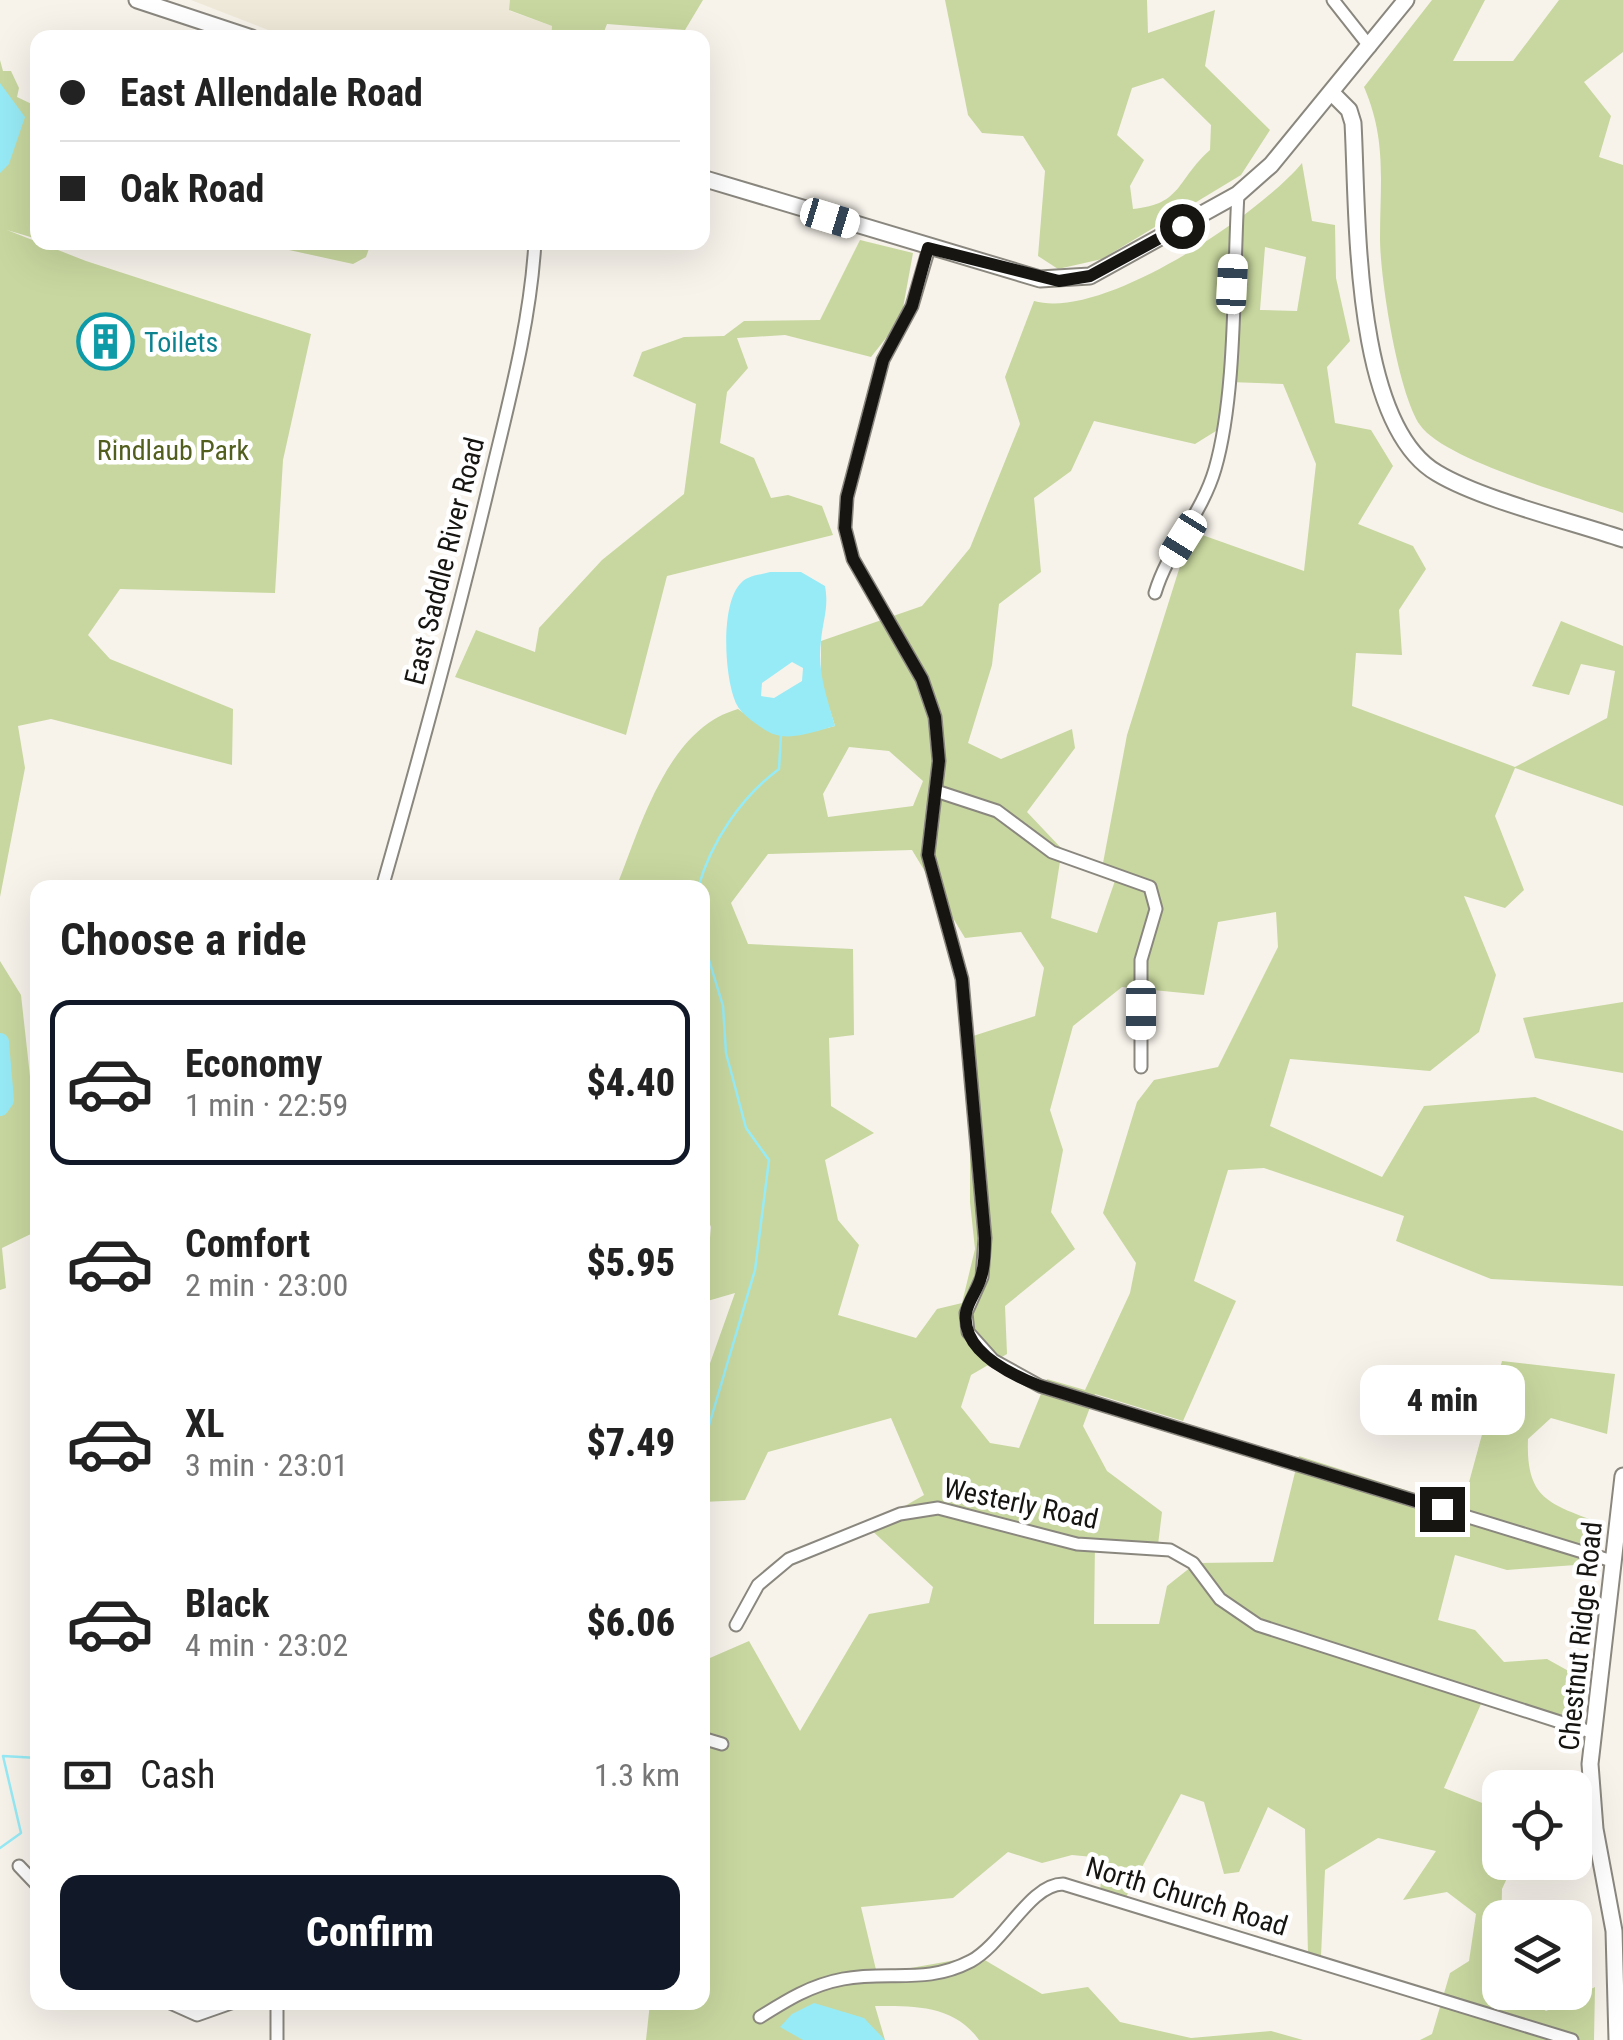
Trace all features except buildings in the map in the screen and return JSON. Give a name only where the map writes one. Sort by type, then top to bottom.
[{"type":"main road","points":[[138,0],[228,30]]},
{"type":"main road","points":[[710,180],[1040,280],[1074,280],[1108,268],[1238,194],[1272,164],[1406,0]]},
{"type":"main road","points":[[1332,93],[1349,110],[1352,122],[1363,300],[1388,410],[1400,437],[1422,462],[1450,480],[1623,539]]},
{"type":"main road","name":"Chestnut Ridge Road","points":[[1617,2040],[1617,1964],[1591,1797],[1591,1732],[1623,1476]]},
{"type":"street","points":[[1333,0],[1370,46]]},
{"type":"street","points":[[1155,593],[1162,572],[1205,498],[1221,444],[1238,194]]},
{"type":"street","points":[[928,248],[912,306],[883,360],[845,512],[853,559],[930,698],[938,739],[928,855],[962,979],[985,1238],[982,1277],[966,1313],[968,1332],[978,1347],[1009,1372],[1040,1386],[1612,1562]]},
{"type":"street","name":"East Saddle River Road","points":[[384,880],[445,667],[504,422],[529,310],[535,250]]},
{"type":"street","points":[[936,790],[997,812],[1040,847],[1144,883],[1154,894],[1156,909],[1140,972],[1141,1067]]},
{"type":"street","name":"Westerly Road","points":[[736,1625],[758,1585],[790,1559],[907,1512],[947,1509],[1078,1544],[1170,1550],[1194,1563],[1230,1608],[1258,1625],[1591,1732]]},
{"type":"street","points":[[710,1740],[722,1744]]},
{"type":"street","points":[[18,1866],[30,1878]]},
{"type":"street","name":"North Church Road","points":[[760,2017],[800,1992],[846,1978],[921,1978],[956,1968],[1003,1937],[1041,1890],[1063,1884],[1572,2040]]},
{"type":"street","points":[[278,2010],[277,2037],[294,2040]]},
{"type":"shaded area","points":[[191,0],[510,0],[510,11],[552,26],[552,30],[268,30]]},
{"type":"green space","points":[[510,0],[703,0],[685,30],[607,24],[605,30],[552,30],[552,26],[509,10]]},
{"type":"green space","points":[[945,0],[1147,0],[1148,33],[1215,10],[1205,66],[1270,130],[1241,175],[1102,259],[1058,269],[1038,256],[1045,171],[1023,136],[982,133],[968,115]],"holes":[[[1163,78],[1211,125],[1210,150],[1177,189],[1161,202],[1133,209],[1130,186],[1144,160],[1117,135],[1132,88]]]},
{"type":"green space","points":[[1432,0],[1485,0],[1453,61],[1513,61],[1559,0],[1623,0],[1623,52],[1584,82],[1611,116],[1599,157],[1623,165],[1623,513],[1514,477],[1456,452],[1420,425],[1404,388],[1381,256],[1379,143],[1364,87]]},
{"type":"green space","name":"Rindlaub Park","points":[[0,60],[3,71],[11,71],[19,88],[17,97],[30,103],[30,237],[7,230],[30,239],[30,250],[58,250],[311,334],[283,460],[275,593],[120,589],[88,635],[110,659],[233,709],[232,765],[51,719],[18,726],[25,768],[0,897]]},
{"type":"green space","points":[[1302,163],[1312,221],[1335,225],[1336,278],[1350,341],[1327,367],[1335,423],[1371,430],[1393,466],[1358,524],[1413,546],[1426,569],[1399,610],[1402,655],[1356,653],[1352,706],[1515,767],[1607,718],[1615,671],[1581,664],[1569,695],[1532,686],[1561,621],[1623,646],[1623,806],[1515,768],[1495,816],[1524,890],[1505,908],[1464,896],[1496,975],[1479,1032],[1430,1071],[1290,1059],[1270,1126],[1382,1177],[1424,1106],[1535,1097],[1623,1131],[1623,1286],[1491,1279],[1396,1241],[1404,1216],[1264,1168],[1228,1170],[1194,1281],[1236,1301],[1183,1421],[1095,1394],[1083,1426],[1107,1471],[1162,1512],[1158,1545],[1095,1541],[1094,1624],[1159,1624],[1167,1586],[1196,1563],[1273,1562],[1299,1456],[1462,1508],[1502,1361],[1615,1374],[1607,1434],[1551,1418],[1528,1439],[1531,1473],[1542,1495],[1595,1521],[1589,1564],[1507,1570],[1455,1555],[1438,1620],[1475,1630],[1504,1662],[1547,1659],[1574,1674],[1567,1720],[1484,1697],[1444,1788],[1482,1803],[1482,1880],[1506,1880],[1502,1900],[1482,1900],[1482,2010],[1592,2010],[1595,1987],[1594,2040],[1420,2040],[1432,2034],[1450,1973],[1469,1961],[1476,1914],[1447,1892],[1403,1900],[1436,1851],[1378,1838],[1325,1870],[1321,1956],[1308,1954],[1305,1829],[1268,1807],[1239,1872],[1224,1874],[1204,1802],[1181,1794],[1125,1899],[1100,1892],[1103,1858],[1072,1855],[1042,1863],[1008,1852],[953,1898],[861,1907],[877,1974],[978,1956],[1042,1994],[1088,1987],[1120,2022],[1191,2038],[1271,2031],[1303,2040],[979,2040],[969,2028],[946,2014],[875,2006],[885,2040],[646,2040],[649,2010],[710,2010],[710,1658],[749,1641],[800,1731],[869,1614],[929,1603],[933,1587],[868,1527],[924,1495],[891,1418],[768,1452],[745,1500],[710,1502],[710,1363],[735,1293],[710,1300],[710,880],[619,880],[660,783],[692,737],[713,720],[738,709],[764,726],[784,733],[835,726],[821,682],[821,641],[922,606],[970,548],[1020,424],[1005,377],[1034,301],[1063,303],[1099,295],[1137,280],[1216,235],[1281,185]],"holes":[[[1265,247],[1306,257],[1297,311],[1260,310]],[[1229,382],[1283,384],[1316,464],[1304,571],[1191,531],[1127,735],[1103,863],[1119,869],[1097,933],[1051,918],[1062,849],[1027,812],[1075,748],[1072,729],[1001,759],[968,743],[992,665],[999,604],[1041,572],[1034,498],[1071,471],[1094,421],[1195,444],[1224,426]],[[849,747],[889,751],[923,781],[913,806],[828,817],[823,794]],[[912,850],[965,938],[1021,932],[1044,968],[1035,1016],[970,1037],[970,1202],[975,1249],[962,1303],[937,1309],[916,1338],[838,1315],[859,1245],[838,1220],[825,1160],[874,1133],[831,1106],[829,1038],[854,1035],[853,949],[748,944],[731,903],[768,854]],[[1276,912],[1278,947],[1218,1067],[1154,1080],[1137,1102],[1103,1213],[1136,1263],[1130,1293],[1085,1390],[1047,1379],[1019,1448],[990,1443],[961,1407],[971,1375],[1007,1354],[1005,1306],[1075,1249],[1051,1212],[1063,1150],[1050,1110],[1073,1026],[1122,987],[1204,995],[1218,922]]]},
{"type":"green space","points":[[860,240],[913,253],[901,319],[871,357],[785,335],[737,338],[748,368],[727,392],[720,443],[754,458],[771,498],[788,495],[822,506],[833,535],[667,576],[626,735],[455,677],[476,630],[535,652],[539,628],[602,560],[684,494],[696,404],[633,376],[642,352],[684,337],[724,336],[744,321],[820,320]]},
{"type":"green space","points":[[289,250],[368,250],[366,257],[353,264]]},
{"type":"green space","points":[[0,961],[21,995],[30,1076],[30,1234],[2,1248],[6,1288],[0,1290]]},
{"type":"green space","points":[[1623,1002],[1623,1073],[1535,1058],[1523,1018]]},
{"type":"water","points":[[0,83],[25,117],[9,164],[0,173]]},
{"type":"water","points":[[770,572],[801,572],[825,586],[820,663],[835,726],[780,736],[758,725],[737,705],[727,661],[730,607],[741,583]],"holes":[[[792,662],[803,668],[802,681],[774,698],[761,696],[762,683]]]},
{"type":"water","points":[[814,2003],[864,2018],[885,2040],[803,2040],[780,2027],[792,2014]]},
{"type":"waterway","points":[[701,880],[729,822],[752,793],[779,769],[781,735]]},
{"type":"waterway","points":[[710,963],[723,1006],[726,1053],[746,1128],[769,1160],[755,1270],[710,1422]]},
{"type":"waterway","points":[[0,1042],[5,1100],[0,1107]]},
{"type":"waterway","points":[[0,1848],[21,1833],[3,1756],[30,1758]]},
{"type":"place","name":"Toilets","points":[[105,342]]},
{"type":"route","points":[[1182,226],[1108,268],[1074,280],[1040,280],[928,248],[912,306],[883,360],[847,497],[845,528],[853,559],[922,679],[935,717],[939,761],[928,855],[962,979],[985,1238],[982,1277],[966,1313],[968,1332],[992,1360],[1040,1386],[1442,1509]]}]
